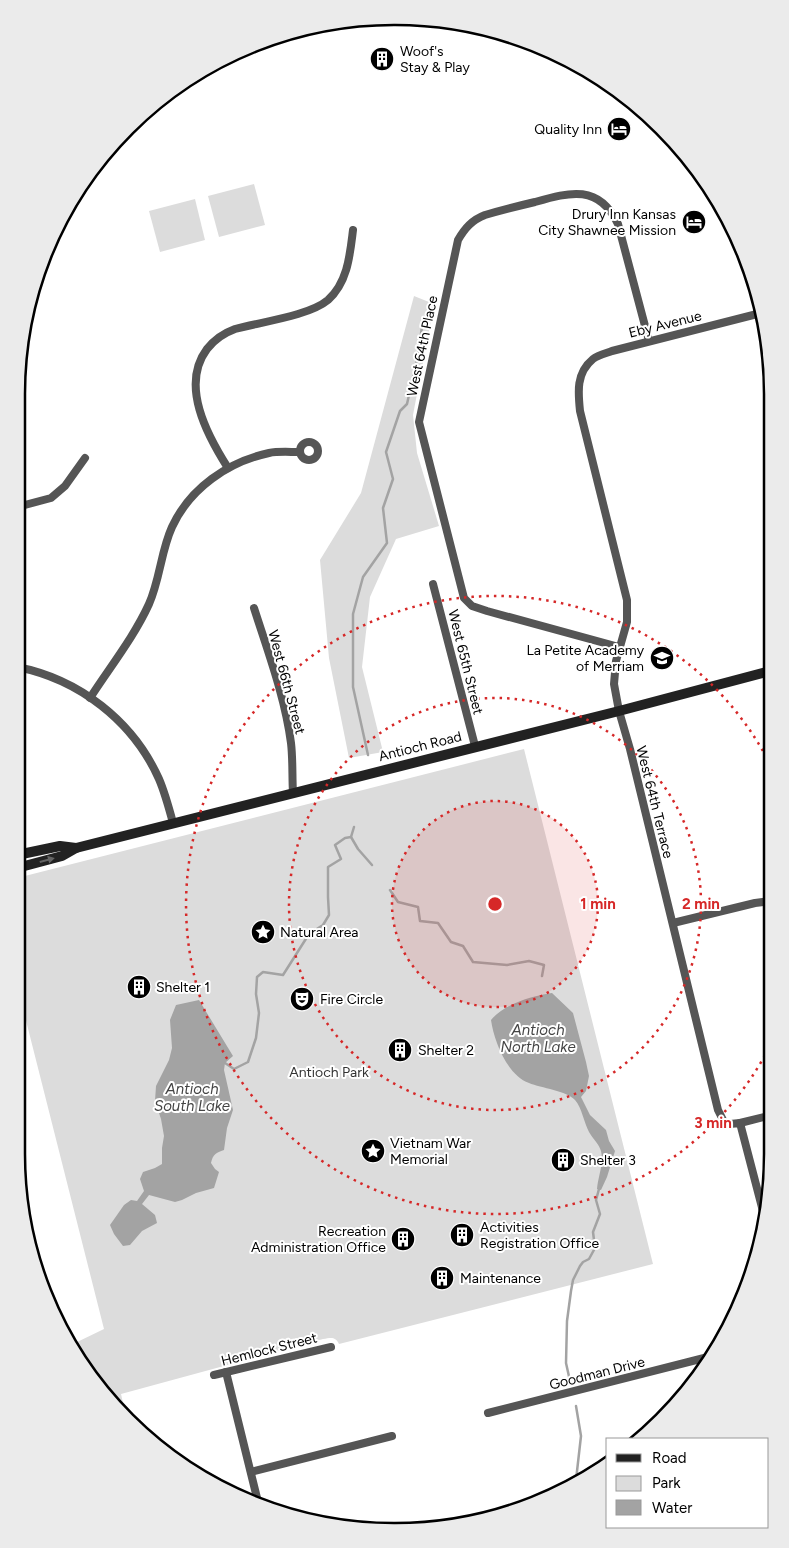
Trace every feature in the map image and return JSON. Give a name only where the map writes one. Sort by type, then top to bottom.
[{"type":"main road","name":"Antioch Road","points":[[25,866],[62,856],[76,848],[764,673]]},
{"type":"main road","name":"Antioch Road","points":[[25,853],[60,846],[76,848]]},
{"type":"street","name":"West 64th Place","points":[[619,648],[487,612],[472,606],[464,598],[419,422],[458,240],[465,228],[477,218],[485,215],[566,193],[588,195],[600,200],[610,209],[618,224],[649,341]]},
{"type":"street","points":[[228,468],[203,420],[196,396],[198,369],[204,353],[213,342],[233,330],[304,312],[328,300],[337,290],[343,279],[350,255],[353,230]]},
{"type":"street","name":"Eby Avenue","points":[[582,373],[594,358],[612,351],[755,314]]},
{"type":"street","name":"West 64th Terrace","points":[[582,373],[578,385],[580,411],[626,600],[627,622],[616,661],[614,684],[618,711],[630,749],[718,1110],[724,1122],[730,1124],[740,1123]]},
{"type":"street","points":[[90,698],[137,626],[148,605],[158,579],[166,543],[180,512],[189,500],[203,486],[228,468],[252,457],[271,452],[299,452]]},
{"type":"street","points":[[25,504],[51,498],[65,486],[85,458]]},
{"type":"street","name":"West 65th Street","points":[[433,584],[475,746]]},
{"type":"street","name":"West 66th Street","points":[[254,608],[288,724],[293,794]]},
{"type":"street","points":[[25,669],[54,677],[90,698],[121,723],[136,740],[150,761],[160,781],[173,823]]},
{"type":"street","points":[[673,923],[764,902]]},
{"type":"street","points":[[761,1203],[740,1123],[764,1118]]},
{"type":"street","name":"Hemlock Street","points":[[214,1376],[331,1347]]},
{"type":"street","name":"Goodman Drive","points":[[488,1413],[702,1358]]},
{"type":"street","points":[[226,1372],[257,1496]]},
{"type":"street","points":[[251,1472],[392,1436]]},
{"type":"green space","points":[[254,184],[265,225],[219,237],[208,196]]},
{"type":"green space","points":[[195,199],[205,240],[160,252],[149,211]]},
{"type":"green space","points":[[414,296],[434,304],[413,415],[417,453],[439,526],[396,539],[370,597],[362,667],[383,752],[349,758],[329,658],[320,560],[361,493]]},
{"type":"green space","name":"Antioch Park","points":[[524,749],[653,1264],[339,1344],[331,1338],[323,1339],[121,1394],[123,1404],[101,1378],[77,1342],[104,1329],[25,1017],[25,876]]},
{"type":"water","name":"Antioch North Lake","points":[[552,993],[573,1013],[589,1076],[586,1091],[581,1097],[590,1115],[606,1130],[609,1141],[615,1151],[601,1190],[597,1189],[602,1156],[601,1151],[589,1132],[575,1100],[566,1094],[521,1079],[508,1065],[495,1038],[491,1020],[503,1009],[536,996]]},
{"type":"water","name":"Antioch South Lake","points":[[199,1000],[233,1056],[225,1063],[224,1070],[233,1110],[227,1128],[224,1150],[215,1154],[211,1163],[219,1172],[214,1188],[196,1193],[182,1200],[175,1202],[149,1195],[142,1204],[155,1215],[157,1223],[142,1231],[130,1245],[123,1246],[110,1225],[124,1205],[131,1200],[137,1201],[144,1191],[140,1179],[143,1172],[162,1164],[164,1136],[155,1101],[156,1086],[169,1060],[172,1048],[170,1020],[176,1005]]},
{"type":"waterway","points":[[368,755],[353,687],[353,614],[363,577],[387,543],[383,508],[393,479],[386,452],[400,411],[407,404],[419,350],[423,318]]},
{"type":"waterway","points":[[354,827],[351,837],[358,849],[372,865]]},
{"type":"waterway","points":[[225,1063],[234,1069],[248,1062],[256,1038],[259,1013],[256,994],[257,977],[263,972],[283,975],[309,934],[323,925],[329,915],[328,867],[341,859],[335,845],[345,838],[351,837]]},
{"type":"waterway","points":[[390,890],[398,902],[418,907],[420,921],[438,923],[451,942],[463,946],[473,962],[507,965],[529,961],[544,965],[542,976]]},
{"type":"waterway","points":[[570,1381],[566,1363],[567,1321],[571,1291],[573,1280],[580,1266],[589,1259],[595,1248],[593,1232],[600,1214],[596,1200],[599,1189]]},
{"type":"waterway","points":[[576,1406],[581,1436],[577,1474]]},
{"type":"place","name":"Woof's Stay & Play","points":[[382,59]]},
{"type":"place","name":"Quality Inn","points":[[619,129]]},
{"type":"place","name":"Drury Inn Kansas City Shawnee Mission","points":[[694,222]]},
{"type":"place","name":"La Petite Academy of Merriam","points":[[662,658]]},
{"type":"place","name":"Natural Area","points":[[263,932]]},
{"type":"place","name":"Shelter 1","points":[[139,987]]},
{"type":"place","name":"Fire Circle","points":[[302,999]]},
{"type":"place","name":"Shelter 2","points":[[400,1050]]},
{"type":"place","name":"Vietnam War Memorial","points":[[373,1151]]},
{"type":"place","name":"Shelter 3","points":[[563,1160]]},
{"type":"place","name":"Activities Registration Office","points":[[462,1235]]},
{"type":"place","name":"Recreation Administration Office","points":[[403,1239]]},
{"type":"place","name":"Maintenance","points":[[442,1278]]}]
